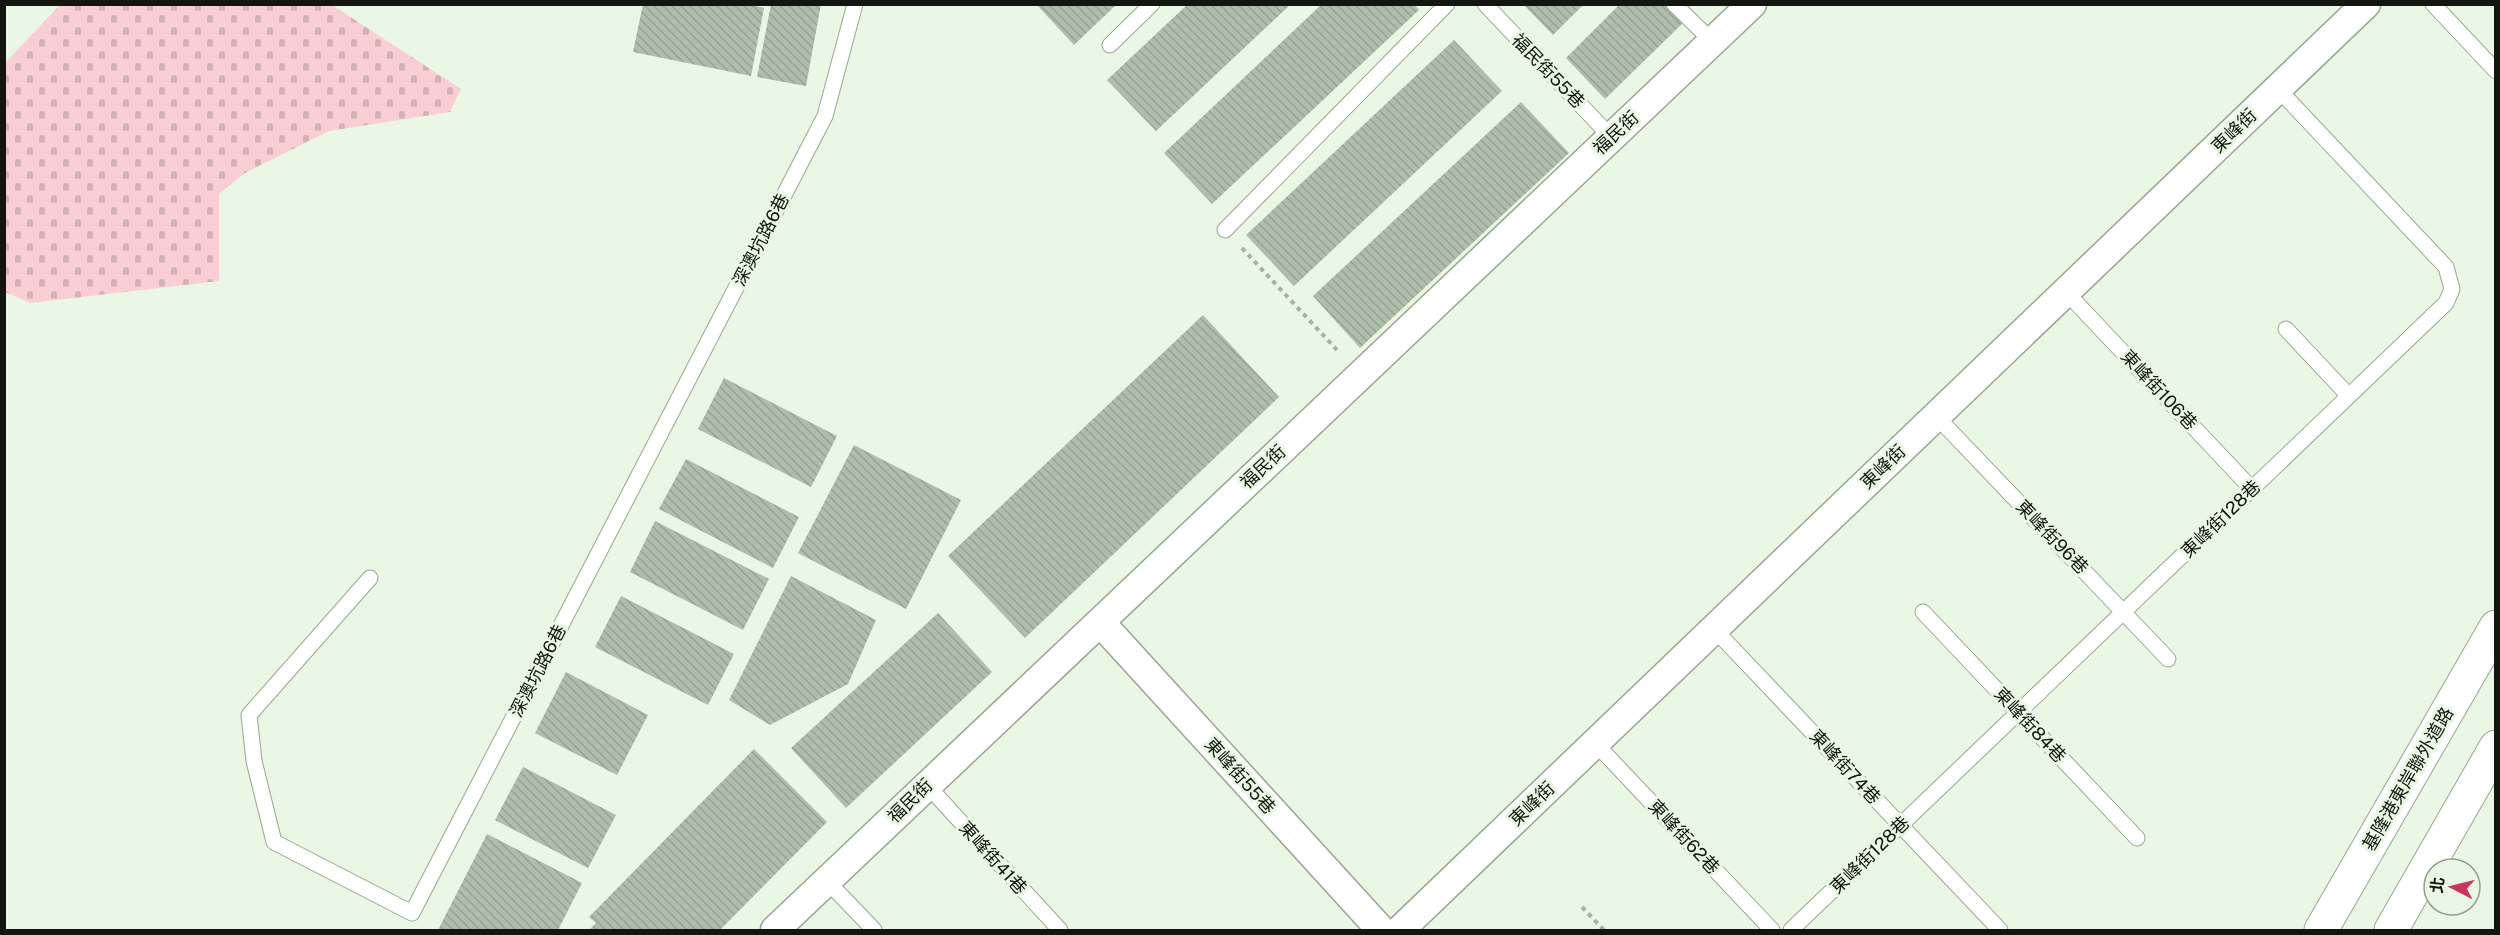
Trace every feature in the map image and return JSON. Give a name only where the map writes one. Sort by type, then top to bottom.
[{"type":"highway","name":"基隆港東岸聯外道路","points":[[2321,930],[2488,640],[2496,614]]},
{"type":"highway","points":[[2391,930],[2496,747]]},
{"type":"street","name":"福民街","points":[[775,930],[1752,4]]},
{"type":"street","name":"東峰街","points":[[1400,930],[2366,4]]},
{"type":"street","name":"東峰街55巷","points":[[1100,622],[1381,930]]},
{"type":"lane","name":"深澳坑路6巷","points":[[370,578],[249,715],[254,761],[274,842],[412,913],[825,116],[855,4]]},
{"type":"lane","points":[[1110,45],[1152,4]]},
{"type":"lane","points":[[1225,230],[1447,4]]},
{"type":"lane","name":"福民街55巷","points":[[1485,4],[1611,136]]},
{"type":"lane","points":[[1674,4],[1713,42]]},
{"type":"lane","points":[[2433,4],[2496,71]]},
{"type":"lane","name":"東峰街128巷","points":[[1791,930],[2446,303],[2452,289],[2446,267],[2277,89]]},
{"type":"lane","name":"東峰街106巷","points":[[2066,292],[2252,489]]},
{"type":"lane","points":[[2286,329],[2349,396]]},
{"type":"lane","name":"東峰街96巷","points":[[1936,416],[2168,659]]},
{"type":"lane","name":"東峰街84巷","points":[[1923,612],[2137,838]]},
{"type":"lane","name":"東峰街74巷","points":[[1714,629],[2000,930]]},
{"type":"lane","name":"東峰街62巷","points":[[1595,743],[1772,930]]},
{"type":"lane","name":"東峰街41巷","points":[[927,785],[1060,930]]},
{"type":"lane","points":[[828,882],[874,930]]},
{"type":"path","points":[[1225,230],[1360,375]]},
{"type":"path","points":[[1582,907],[1604,930]]},
{"type":"green space","points":[[60,5],[332,5],[461,89],[450,112],[329,131],[245,173],[219,194],[219,281],[30,303],[5,292],[5,63]]},
{"type":"building","points":[[643,4],[749,4],[764,8],[751,76],[633,52]]},
{"type":"building","points":[[771,4],[821,4],[806,86],[757,77]]},
{"type":"building","points":[[1036,4],[1117,4],[1074,45]]},
{"type":"building","points":[[1188,4],[1291,4],[1156,131],[1107,80]]},
{"type":"building","points":[[1322,4],[1414,4],[1419,10],[1212,204],[1164,153]]},
{"type":"building","points":[[1523,4],[1584,4],[1553,35]]},
{"type":"building","points":[[1620,4],[1667,4],[1684,22],[1605,99],[1566,58]]},
{"type":"building","points":[[1454,40],[1502,91],[1294,286],[1246,235]]},
{"type":"building","points":[[1521,102],[1569,153],[1360,348],[1313,296]]},
{"type":"building","points":[[1203,315],[1279,397],[1025,638],[948,556]]},
{"type":"building","points":[[724,378],[837,436],[811,487],[698,429]]},
{"type":"building","points":[[854,445],[961,500],[906,609],[798,553]]},
{"type":"building","points":[[686,459],[799,517],[773,568],[659,509]]},
{"type":"building","points":[[655,521],[769,579],[743,630],[630,572]]},
{"type":"building","points":[[791,576],[876,620],[848,684],[770,725],[729,700]]},
{"type":"building","points":[[621,596],[734,654],[708,705],[595,647]]},
{"type":"building","points":[[938,613],[992,672],[846,808],[791,748]]},
{"type":"building","points":[[566,672],[648,715],[617,775],[535,733]]},
{"type":"building","points":[[754,749],[827,822],[720,930],[589,930],[596,923],[589,917]]},
{"type":"building","points":[[523,767],[616,815],[588,868],[495,820]]},
{"type":"building","points":[[487,834],[582,883],[558,930],[438,930]]}]
